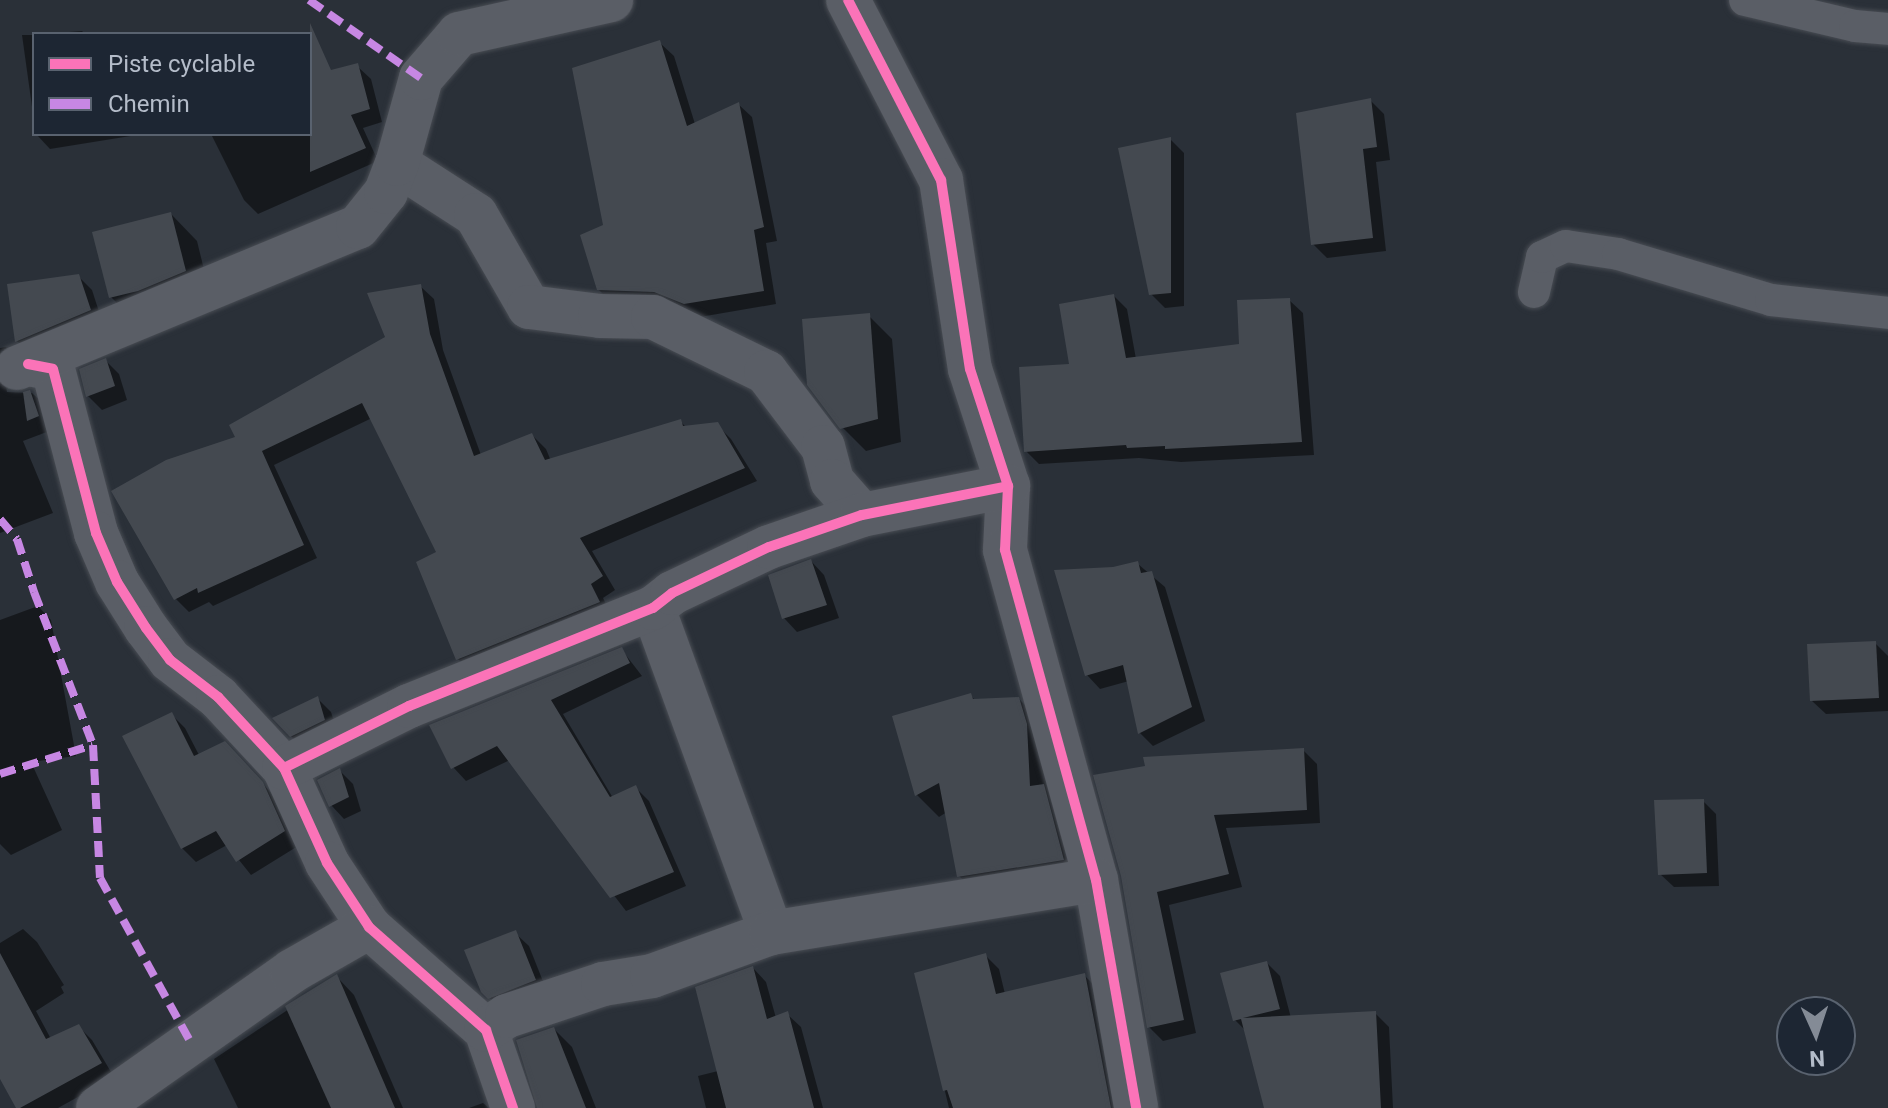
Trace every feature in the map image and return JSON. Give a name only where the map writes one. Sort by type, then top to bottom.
[{"type":"street","points":[[14,370],[358,227],[386,192],[421,78],[459,34],[611,0]]},
{"type":"street","points":[[848,0],[941,180],[970,369],[1008,486],[1005,550],[1096,880],[1136,1108]]},
{"type":"street","points":[[397,164],[476,215],[529,307],[600,316],[653,317],[766,372],[823,447],[832,481],[862,515]]},
{"type":"street","points":[[14,370],[53,369],[96,533],[117,582],[139,617],[170,660],[218,697],[284,768],[327,863],[369,927],[486,1030],[513,1108]]},
{"type":"street","points":[[284,768],[409,706],[653,608],[672,593],[769,547],[862,515],[1008,486]]},
{"type":"street","points":[[653,608],[771,933]]},
{"type":"street","points":[[486,1030],[507,1016],[603,984],[652,976],[771,933],[1096,880]]},
{"type":"street","points":[[98,1108],[292,971],[369,927]]},
{"type":"lane","points":[[1745,0],[1855,26],[1888,29]]},
{"type":"lane","points":[[1534,292],[1542,257],[1566,246],[1618,254],[1771,300],[1888,313]]},
{"type":"building","points":[[310,23],[331,70],[358,63],[370,109],[351,115],[366,148],[310,172],[312,32]]},
{"type":"building","points":[[660,40],[687,126],[739,102],[764,227],[754,230],[764,291],[684,304],[654,292],[597,290],[580,235],[603,225],[572,68]]},
{"type":"building","points":[[1371,98],[1377,147],[1363,149],[1373,238],[1311,245],[1296,113]]},
{"type":"building","points":[[1171,137],[1171,293],[1149,295],[1118,148]]},
{"type":"building","points":[[171,212],[186,271],[138,291],[109,298],[92,232]]},
{"type":"building","points":[[79,274],[91,310],[15,342],[7,284]]},
{"type":"building","points":[[421,284],[430,334],[474,456],[532,433],[545,460],[681,419],[683,426],[718,422],[745,468],[580,538],[603,576],[591,584],[600,602],[456,660],[416,562],[436,552],[362,403],[262,451],[304,545],[198,593],[197,588],[174,600],[111,491],[166,460],[235,437],[229,425],[385,337],[367,293]]},
{"type":"building","points":[[1114,294],[1126,358],[1239,344],[1237,300],[1290,298],[1302,442],[1165,449],[1165,446],[1127,448],[1126,445],[1024,452],[1019,367],[1069,364],[1059,304]]},
{"type":"building","points":[[870,313],[878,419],[840,429],[807,385],[802,319]]},
{"type":"building","points":[[106,358],[115,386],[86,397],[79,369]]},
{"type":"building","points":[[30,390],[39,416],[27,421],[23,392]]},
{"type":"building","points":[[811,559],[827,605],[782,619],[768,575]]},
{"type":"building","points":[[1138,561],[1141,573],[1152,571],[1192,707],[1138,734],[1123,665],[1085,676],[1054,570],[1113,567]]},
{"type":"building","points":[[1876,641],[1879,698],[1810,701],[1807,644]]},
{"type":"building","points":[[622,647],[630,663],[551,700],[610,797],[636,785],[674,872],[610,898],[497,746],[451,769],[429,725]]},
{"type":"building","points":[[971,693],[973,699],[1019,697],[1027,724],[1030,786],[1044,784],[1064,860],[957,877],[939,783],[915,796],[892,716]]},
{"type":"building","points":[[318,696],[325,720],[290,737],[272,718]]},
{"type":"building","points":[[172,712],[194,756],[225,741],[263,782],[285,831],[236,862],[216,831],[181,849],[122,736]]},
{"type":"building","points":[[1304,748],[1307,810],[1214,815],[1229,874],[1157,892],[1184,1020],[1147,1028],[1121,876],[1093,775],[1145,766],[1143,757]]},
{"type":"building","points":[[340,768],[349,797],[329,807],[317,780]]},
{"type":"building","points":[[1704,799],[1707,873],[1658,875],[1654,800]]},
{"type":"building","points":[[516,930],[536,980],[488,999],[481,992],[464,950]]},
{"type":"building","points":[[0,953],[46,1039],[79,1024],[102,1063],[20,1108],[16,1108],[0,1079]]},
{"type":"building","points":[[986,953],[996,994],[1085,973],[1111,1108],[953,1108],[947,1090],[943,1091],[914,973]]},
{"type":"building","points":[[1267,961],[1280,1009],[1243,1018],[1376,1011],[1381,1108],[1264,1108],[1241,1019],[1233,1021],[1220,973]]},
{"type":"building","points":[[753,966],[767,1019],[788,1011],[814,1108],[726,1108],[695,987]]},
{"type":"building","points":[[337,974],[395,1108],[331,1108],[285,1006]]},
{"type":"building","points":[[554,1027],[586,1108],[537,1108],[516,1040]]},
{"type":"marked path","points":[[309,0],[421,78]]},
{"type":"marked path","points":[[0,519],[17,539],[93,745],[100,878],[191,1043]]},
{"type":"marked path","points":[[0,774],[93,745]]},
{"type":"cycle path","points":[[848,0],[941,180],[970,369],[1008,486],[1005,550],[1096,880],[1136,1108]]},
{"type":"cycle path","points":[[28,364],[53,369],[96,533],[117,582],[146,628],[170,660],[218,697],[284,768],[327,863],[369,927],[486,1030],[513,1108]]},
{"type":"cycle path","points":[[284,768],[409,706],[653,608],[672,593],[769,547],[862,515],[1008,486]]}]
